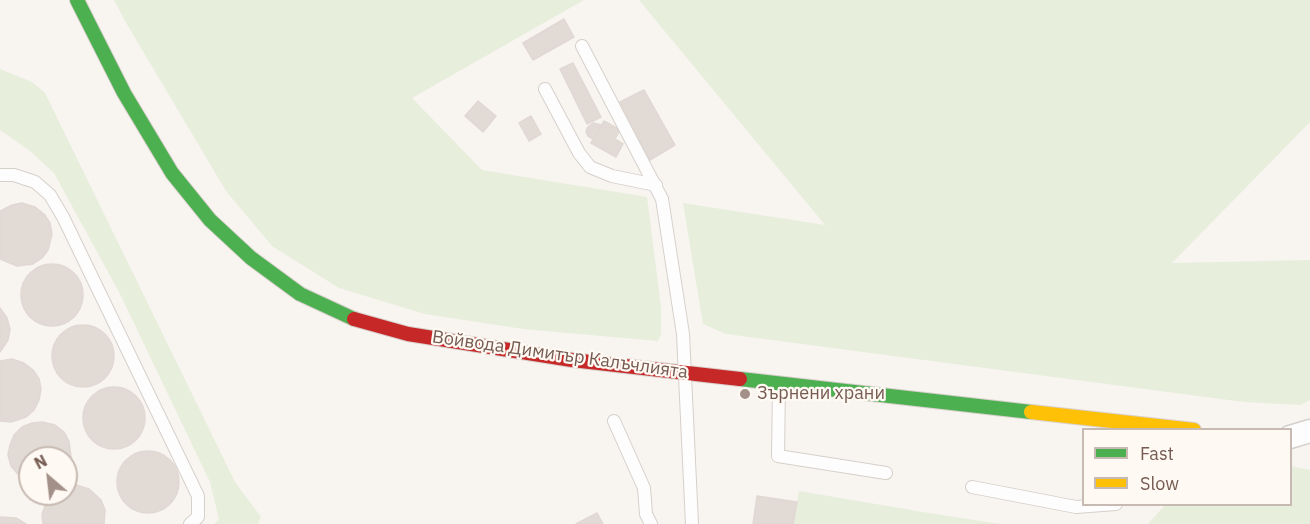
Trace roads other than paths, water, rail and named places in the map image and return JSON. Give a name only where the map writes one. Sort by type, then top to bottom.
[{"type":"street","name":"Войвода Димитър Калъчлията","points":[[76,2],[124,93],[172,173],[210,220],[251,258],[300,294],[353,319],[408,334],[572,360],[1174,428]]},
{"type":"street","points":[[1292,438],[1310,431]]},
{"type":"street","points":[[1292,439],[1310,443]]},
{"type":"lane","points":[[582,46],[656,185],[665,216],[683,334],[689,521]]},
{"type":"lane","points":[[545,89],[579,153],[590,167],[612,176],[656,185]]},
{"type":"lane","points":[[0,175],[14,175],[35,182],[50,195],[63,218],[198,496],[198,517],[190,524]]},
{"type":"lane","points":[[779,383],[778,456],[886,473]]},
{"type":"lane","points":[[614,421],[644,488],[646,514],[651,524]]},
{"type":"lane","points":[[972,487],[1076,507],[1089,506]]},
{"type":"place","name":"Зърнени храни","points":[[745,394]]}]
